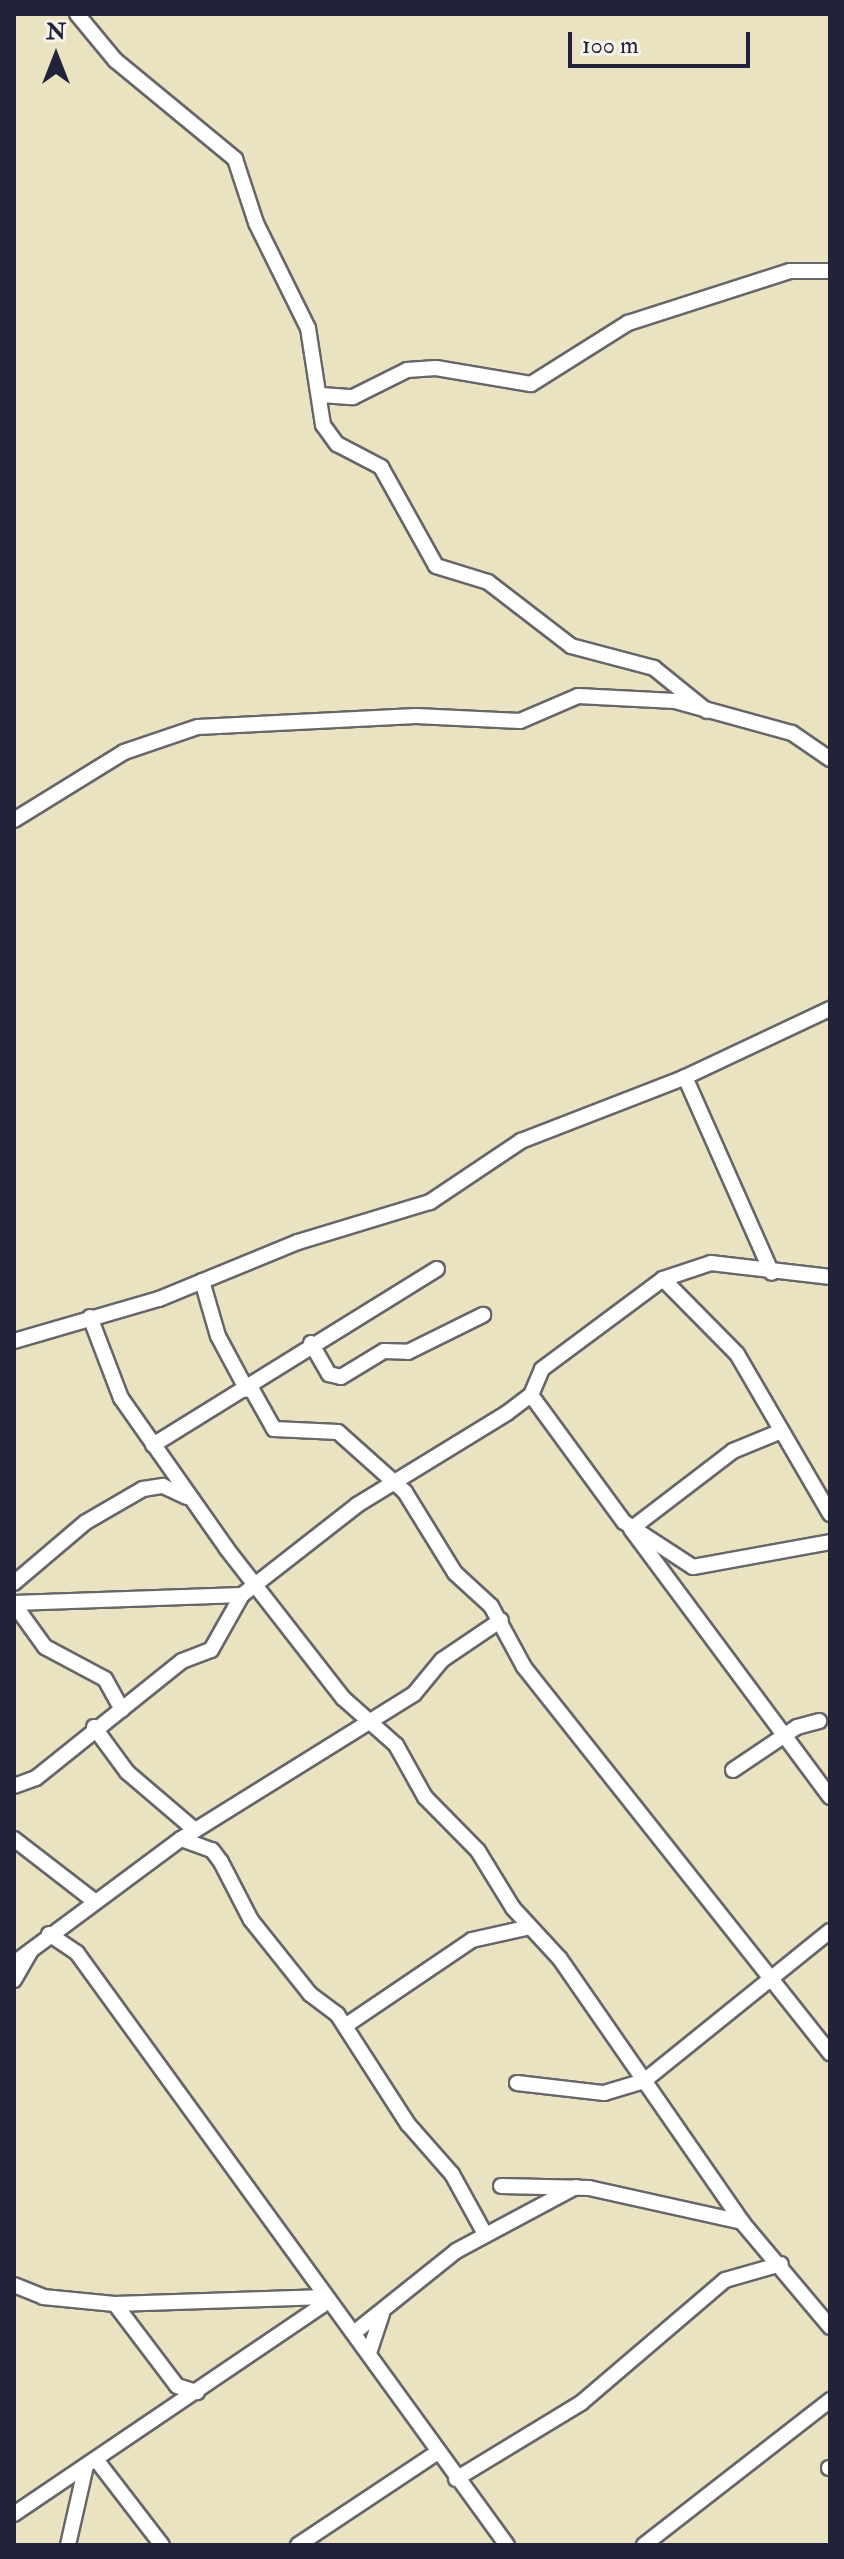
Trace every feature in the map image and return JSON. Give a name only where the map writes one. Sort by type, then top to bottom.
[{"type":"street","points":[[77,14],[115,60],[235,159],[256,223],[308,328],[326,431],[381,467],[436,566],[488,582],[571,646],[654,668],[707,711]]},
{"type":"street","points":[[321,395],[353,397],[407,370],[436,368],[531,384],[628,323],[790,271],[830,271]]},
{"type":"street","points":[[14,820],[124,752],[198,727],[416,716],[520,721],[589,696],[668,700],[792,733],[830,759]]},
{"type":"street","points":[[14,1341],[202,1281],[318,1235],[430,1202],[521,1141],[685,1077],[830,1009]]},
{"type":"street","points":[[685,1077],[772,1273]]},
{"type":"street","points":[[14,1786],[36,1778],[94,1727],[122,1710],[182,1661],[211,1650],[242,1595],[395,1482],[531,1395],[542,1369],[663,1279],[711,1263],[772,1273],[830,1277]]},
{"type":"street","points":[[153,1445],[249,1389],[311,1343],[437,1269]]},
{"type":"street","points":[[663,1279],[737,1354],[779,1432],[830,1514]]},
{"type":"street","points":[[202,1281],[218,1336],[274,1429],[338,1432],[395,1482],[455,1573],[501,1620],[524,1667],[773,1976],[830,2053]]},
{"type":"street","points":[[311,1343],[329,1374],[341,1377],[384,1351],[408,1352],[483,1315]]},
{"type":"street","points":[[90,1317],[110,1377],[153,1445],[255,1586],[369,1723],[396,1745],[425,1797],[478,1851],[742,2222],[781,2264],[830,2327]]},
{"type":"street","points":[[531,1395],[780,1738],[830,1797]]},
{"type":"street","points":[[631,1529],[733,1451],[779,1432]]},
{"type":"street","points":[[14,1583],[86,1522],[143,1489],[163,1486],[193,1500]]},
{"type":"street","points":[[631,1529],[701,1569],[830,1542]]},
{"type":"street","points":[[14,1603],[242,1595]]},
{"type":"street","points":[[14,1603],[45,1647],[105,1679],[122,1710]]},
{"type":"street","points":[[14,1963],[93,1900],[181,1839],[369,1723],[501,1620]]},
{"type":"street","points":[[733,1770],[780,1738],[819,1721]]},
{"type":"street","points":[[94,1727],[127,1772],[195,1830]]},
{"type":"street","points":[[14,1839],[93,1900]]},
{"type":"street","points":[[181,1839],[212,1850],[251,1920],[345,2026],[408,2124],[452,2174],[485,2234]]},
{"type":"street","points":[[345,2026],[472,1940],[530,1927]]},
{"type":"street","points":[[517,2083],[604,2093],[644,2081],[830,1931]]},
{"type":"street","points":[[49,1934],[77,1953],[355,2332],[456,2479],[507,2545]]},
{"type":"street","points":[[14,1980],[31,1947]]},
{"type":"street","points":[[501,2186],[576,2187],[742,2222]]},
{"type":"street","points":[[355,2332],[485,2234],[576,2187]]},
{"type":"street","points":[[456,2479],[581,2403],[725,2280],[781,2264]]},
{"type":"street","points":[[14,2285],[43,2297],[115,2304],[328,2299]]},
{"type":"street","points":[[14,2514],[98,2462],[328,2299]]},
{"type":"street","points":[[115,2304],[177,2386],[197,2392]]},
{"type":"street","points":[[369,2353],[382,2314]]},
{"type":"street","points":[[644,2545],[830,2400]]},
{"type":"street","points":[[298,2545],[438,2452]]},
{"type":"street","points":[[98,2462],[162,2545]]},
{"type":"street","points":[[68,2545],[85,2470]]}]
